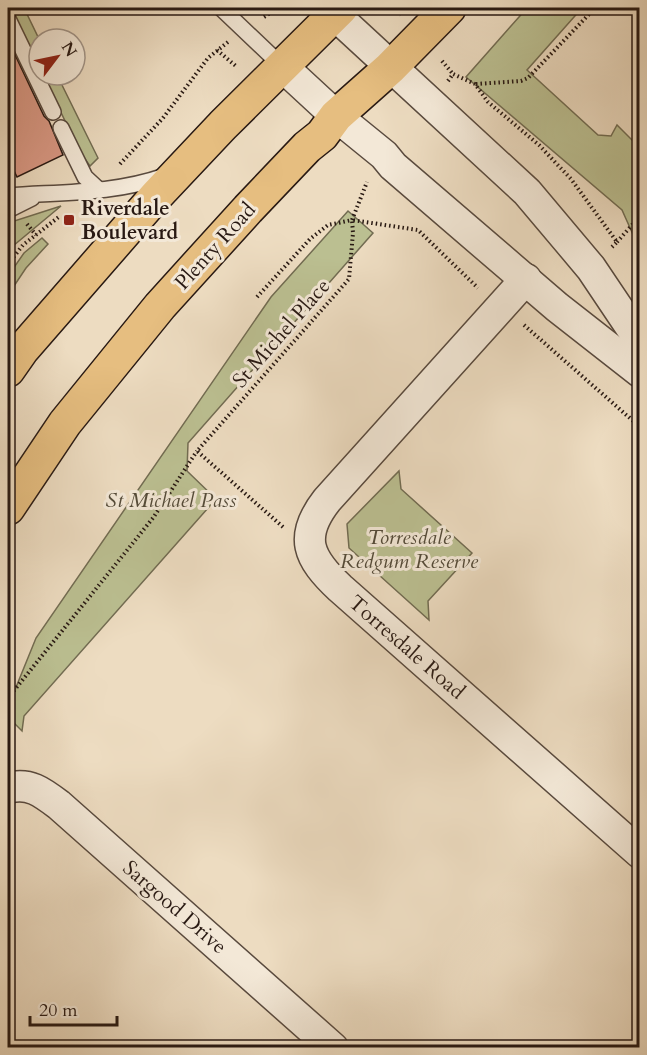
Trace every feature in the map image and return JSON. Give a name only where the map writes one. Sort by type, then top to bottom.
[{"type":"highway","name":"Plenty Road","points":[[8,508],[65,423],[160,306],[248,209],[307,147],[322,135],[336,116],[390,68],[448,8]]},
{"type":"highway","points":[[8,370],[91,270],[182,169],[223,125],[283,67],[334,10]]},
{"type":"street","points":[[334,10],[390,68],[527,192],[591,268],[639,341]]},
{"type":"street","points":[[283,67],[336,116],[384,155],[393,166],[557,307],[639,372]]},
{"type":"street","points":[[308,538],[310,526],[327,500],[499,306],[526,279]]},
{"type":"street","name":"Torresdale Road","points":[[308,538],[312,553],[321,570],[639,853]]},
{"type":"street","name":"Sargood Drive","points":[[8,788],[31,787],[59,805],[333,1047]]},
{"type":"lane","points":[[220,8],[283,67]]},
{"type":"lane","points":[[8,19],[53,112]]},
{"type":"lane","points":[[61,128],[85,177],[94,190]]},
{"type":"lane","points":[[8,196],[141,184],[182,169]]},
{"type":"lane","points":[[8,210],[34,197],[48,194]]},
{"type":"path","points":[[8,264],[23,245],[94,190],[124,160],[158,124],[208,58],[278,8]]},
{"type":"path","points":[[475,84],[521,81],[528,78],[595,8]]},
{"type":"path","points":[[617,242],[639,216]]},
{"type":"path","points":[[257,297],[310,239],[328,225],[352,220],[418,231],[499,306],[535,333],[639,427]]},
{"type":"path","name":"St Michel Place","points":[[8,698],[153,518],[197,451],[349,279],[352,220]]},
{"type":"path","points":[[197,451],[284,528],[308,538]]},
{"type":"green space","points":[[11,8],[24,8],[33,27],[27,27],[27,42]]},
{"type":"green space","points":[[527,8],[582,8],[527,70],[598,135],[611,136],[617,125],[639,147],[639,248],[622,210],[466,77]]},
{"type":"green space","points":[[49,87],[63,87],[98,158],[90,166],[80,152]]},
{"type":"green space","points":[[61,206],[13,246],[8,254],[8,223]]},
{"type":"green space","name":"St Michael Pass","points":[[348,211],[373,233],[188,443],[187,471],[216,499],[24,716],[22,731],[8,717],[8,707],[36,638],[271,297]]},
{"type":"green space","points":[[42,238],[48,244],[26,268],[8,295],[8,276],[24,253]]},
{"type":"green space","name":"Torresdale Redgum Reserve","points":[[399,471],[401,489],[472,553],[428,601],[429,620],[349,548],[347,524]]},
{"type":"building","points":[[8,40],[27,80],[27,87],[30,87],[44,116],[49,121],[63,155],[17,177],[8,158]]},
{"type":"place","name":"Riverdale Boulevard","points":[[69,220]]}]
